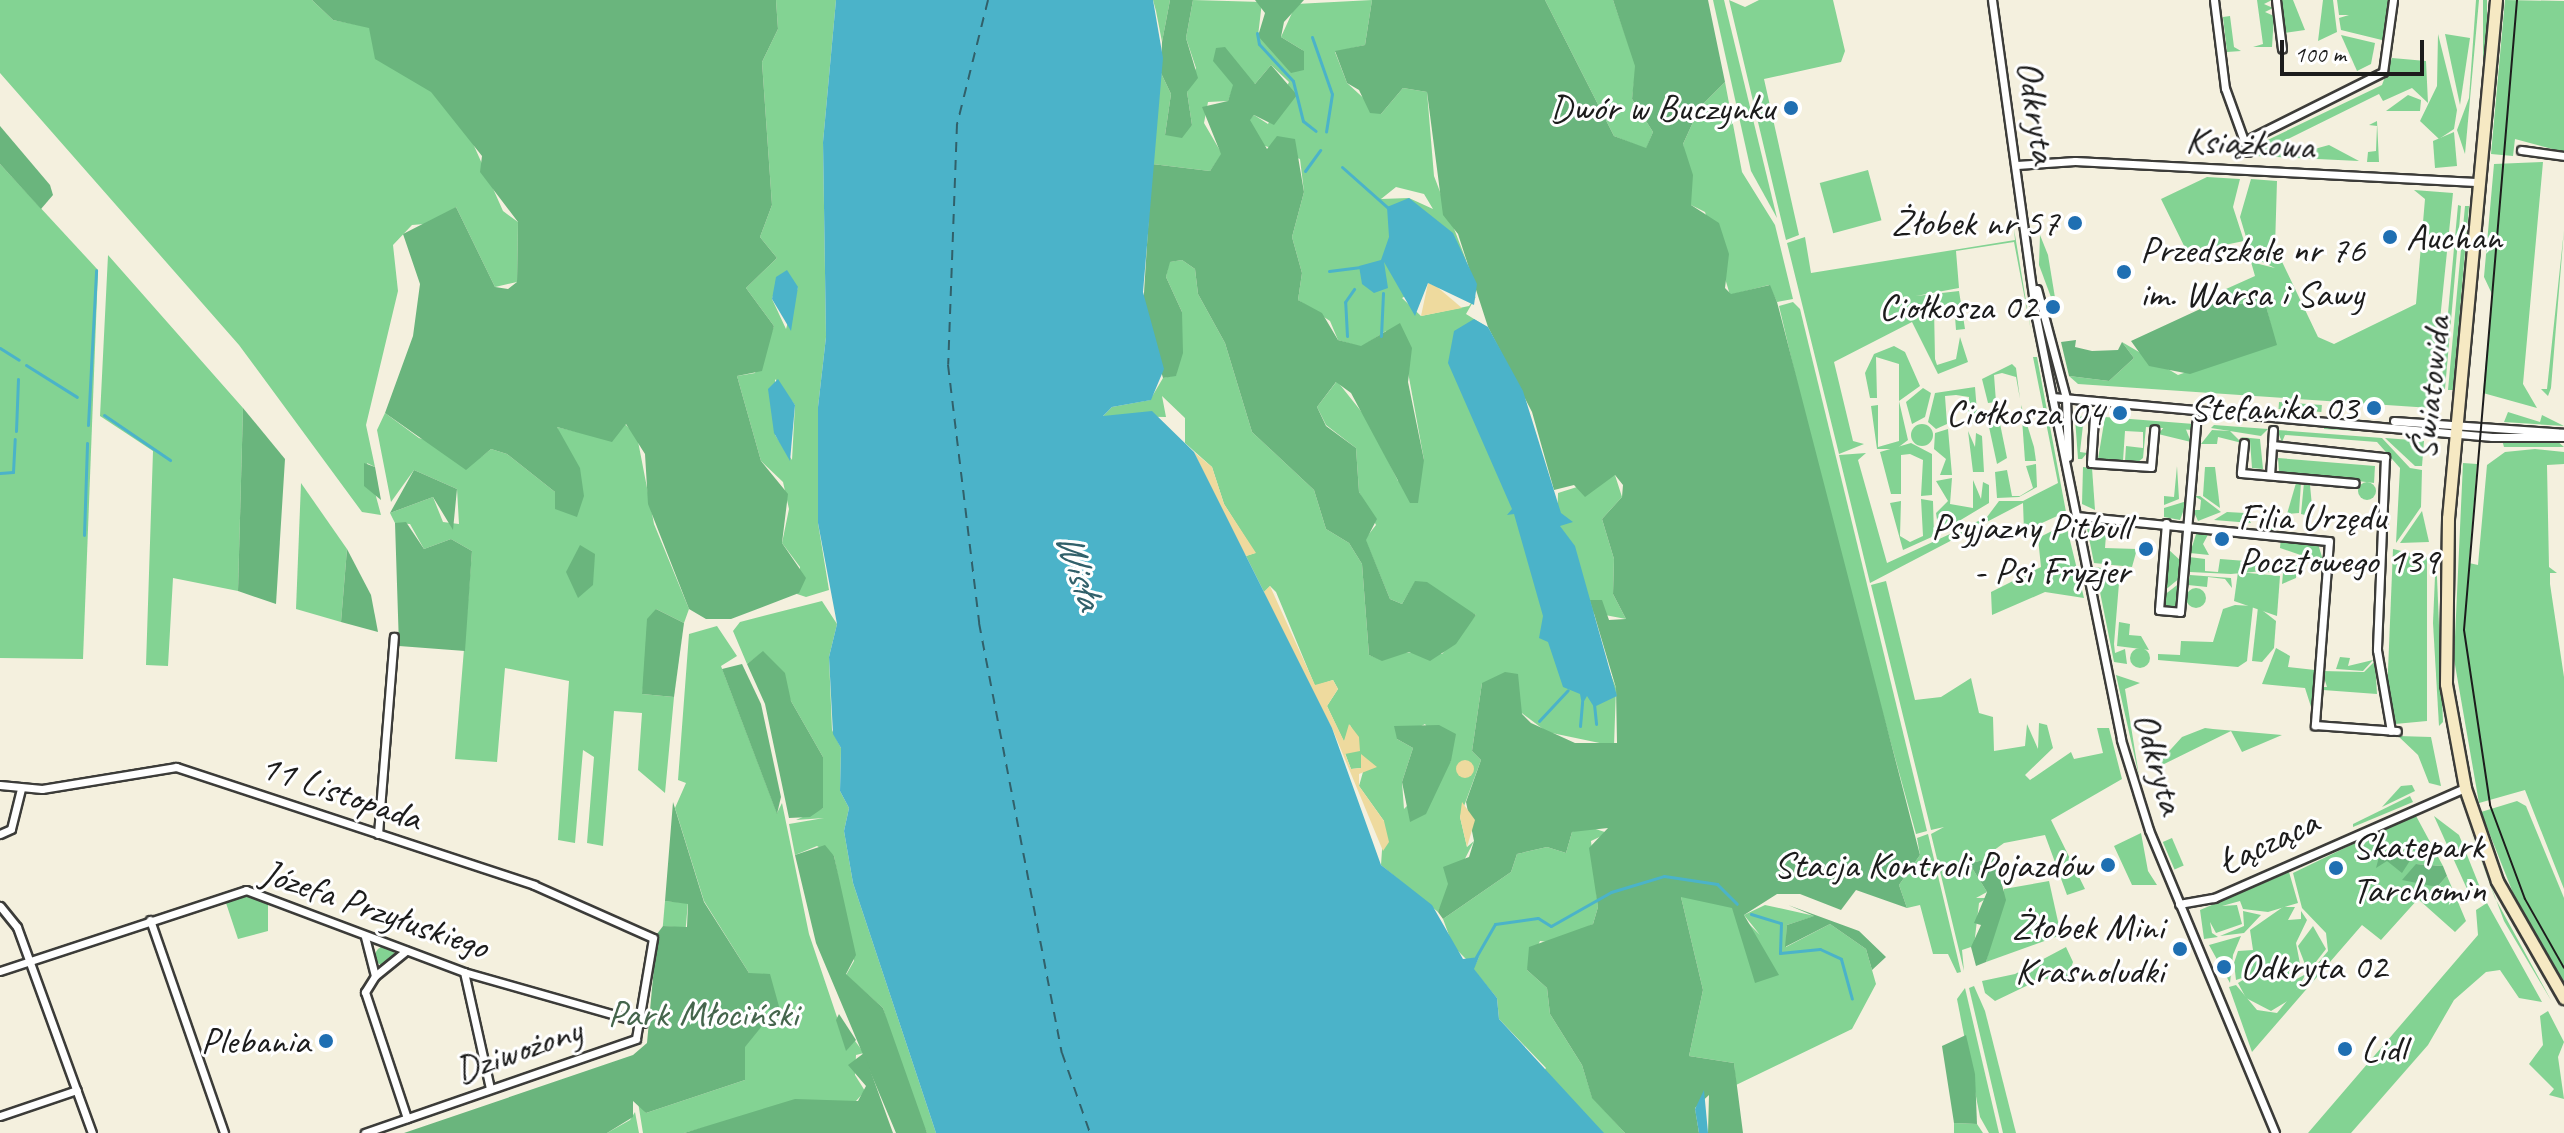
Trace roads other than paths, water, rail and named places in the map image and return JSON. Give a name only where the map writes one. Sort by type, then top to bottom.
[{"type":"street","name":"Odkryta","points":[[1992,0],[2052,397],[2124,754],[2179,904],[2275,1133]]},
{"type":"street","points":[[2214,0],[2225,88],[2249,139],[2248,152]]},
{"type":"street","points":[[2276,0],[2282,49]]},
{"type":"street","points":[[2249,139],[2378,75],[2390,44],[2393,0]]},
{"type":"street","name":"Światowida","points":[[2496,0],[2457,427],[2443,639],[2465,788],[2516,921],[2564,998]]},
{"type":"street","points":[[2521,150],[2564,156]]},
{"type":"street","name":"Książkowa","points":[[2017,165],[2075,161],[2480,182]]},
{"type":"street","name":"Odkryta","points":[[2034,281],[2066,398],[2068,467]]},
{"type":"street","points":[[2052,397],[2564,435]]},
{"type":"street","points":[[2094,417],[2086,464],[2151,467],[2154,429]]},
{"type":"street","points":[[2166,523],[2159,610],[2180,612],[2196,424]]},
{"type":"street","points":[[2270,475],[2273,430]]},
{"type":"street","points":[[2244,443],[2241,473],[2355,483]]},
{"type":"street","points":[[2077,516],[2188,524],[2329,541],[2315,725],[2394,731],[2388,717],[2377,650],[2385,457],[2272,445]]},
{"type":"street","points":[[378,834],[394,637]]},
{"type":"street","name":"11 Listopada","points":[[0,785],[21,789],[160,765],[574,900],[653,938],[643,1023]]},
{"type":"street","name":"Łącząca","points":[[2179,904],[2214,898],[2465,788]]},
{"type":"street","points":[[0,834],[11,829],[21,789]]},
{"type":"street","name":"Józefa Przyłuskiego","points":[[0,971],[246,890],[464,972],[643,1023]]},
{"type":"street","points":[[0,906],[29,961],[92,1133]]},
{"type":"street","points":[[150,920],[224,1133]]},
{"type":"street","points":[[365,937],[375,976]]},
{"type":"street","points":[[406,951],[375,976],[365,992],[407,1118]]},
{"type":"street","points":[[464,972],[490,1088]]},
{"type":"street","name":"Dziwożony","points":[[365,1133],[632,1042],[643,1023]]},
{"type":"street","points":[[0,1116],[77,1090]]},
{"type":"water","name":"Wisła","points":[[836,0],[1153,0],[1163,58],[1143,292],[1164,369],[1151,400],[1112,407],[1103,416],[1152,411],[1194,452],[1332,728],[1381,865],[1432,905],[1463,959],[1479,957],[1474,969],[1497,998],[1499,1019],[1604,1133],[936,1133],[853,883],[844,831],[849,808],[840,791],[841,748],[833,734],[829,657],[837,624],[818,523],[818,407],[826,337],[823,142]]},
{"type":"water","points":[[1409,198],[1453,233],[1477,284],[1474,305],[1428,283],[1415,316],[1384,262],[1388,288],[1374,293],[1362,284],[1359,266],[1381,260],[1389,237],[1387,207]]},
{"type":"water","points":[[787,270],[798,287],[791,331],[772,299],[776,277]]},
{"type":"water","points":[[1474,319],[1488,327],[1523,391],[1561,513],[1573,522],[1560,526],[1575,546],[1617,696],[1594,707],[1587,696],[1582,705],[1580,694],[1563,687],[1548,642],[1539,638],[1543,616],[1514,514],[1507,515],[1512,509],[1448,363],[1454,331]]},
{"type":"water","points":[[778,379],[795,405],[790,461],[774,433],[768,389]]},
{"type":"water","points":[[1704,1090],[1708,1133],[1699,1133],[1695,1109]]},
{"type":"waterway","points":[[1257,33],[1259,44],[1293,81],[1303,121],[1316,131]]},
{"type":"waterway","points":[[1312,37],[1332,94],[1326,132]]},
{"type":"waterway","points":[[1305,171],[1320,150]]},
{"type":"waterway","points":[[1342,167],[1388,208]]},
{"type":"waterway","points":[[1329,271],[1361,267]]},
{"type":"waterway","points":[[88,425],[96,270]]},
{"type":"waterway","points":[[1347,336],[1345,302],[1354,289]]},
{"type":"waterway","points":[[1381,336],[1383,293]]},
{"type":"waterway","points":[[0,348],[19,360]]},
{"type":"waterway","points":[[26,365],[77,397]]},
{"type":"waterway","points":[[16,431],[18,379]]},
{"type":"waterway","points":[[104,415],[170,460]]},
{"type":"waterway","points":[[0,473],[13,472],[15,439]]},
{"type":"waterway","points":[[84,535],[87,443]]},
{"type":"waterway","points":[[1539,721],[1568,690]]},
{"type":"waterway","points":[[1580,726],[1582,702]]},
{"type":"waterway","points":[[1594,704],[1596,724]]},
{"type":"waterway","points":[[1476,957],[1495,924],[1538,918],[1551,926],[1611,892],[1664,876],[1717,884],[1737,904]]},
{"type":"waterway","points":[[1751,914],[1781,923],[1780,953],[1820,949],[1841,959],[1852,999]]},
{"type":"tram line","points":[[2517,0],[2464,630],[2490,805],[2525,899],[2564,968]]},
{"type":"place","name":"Dwór w Buczynku","points":[[1791,108]]},
{"type":"place","name":"Żłobek nr 57","points":[[2075,223]]},
{"type":"place","name":"Auchan","points":[[2390,237]]},
{"type":"place","name":"Przedszkole nr 76 im. Warsa i Sawy","points":[[2124,272]]},
{"type":"place","name":"Ciołkosza 02","points":[[2053,307]]},
{"type":"place","name":"Stefanika 03","points":[[2374,408]]},
{"type":"place","name":"Ciołkosza 04","points":[[2120,413]]},
{"type":"place","name":"Filia Urzędu Pocztowego 139","points":[[2222,539]]},
{"type":"place","name":"Psyjazny Pitbull - Psi Fryzjer","points":[[2146,549]]},
{"type":"place","name":"Stacja Kontroli Pojazdów","points":[[2108,865]]},
{"type":"place","name":"Skatepark Tarchomin","points":[[2336,868]]},
{"type":"place","name":"Żłobek Mini Krasnoludki","points":[[2180,949]]},
{"type":"place","name":"Odkryta 02","points":[[2224,967]]},
{"type":"place","name":"Plebania","points":[[326,1041]]},
{"type":"place","name":"Lidl","points":[[2345,1049]]},
{"type":"park label","name":"Park Młociński","points":[[703,1014]]}]
